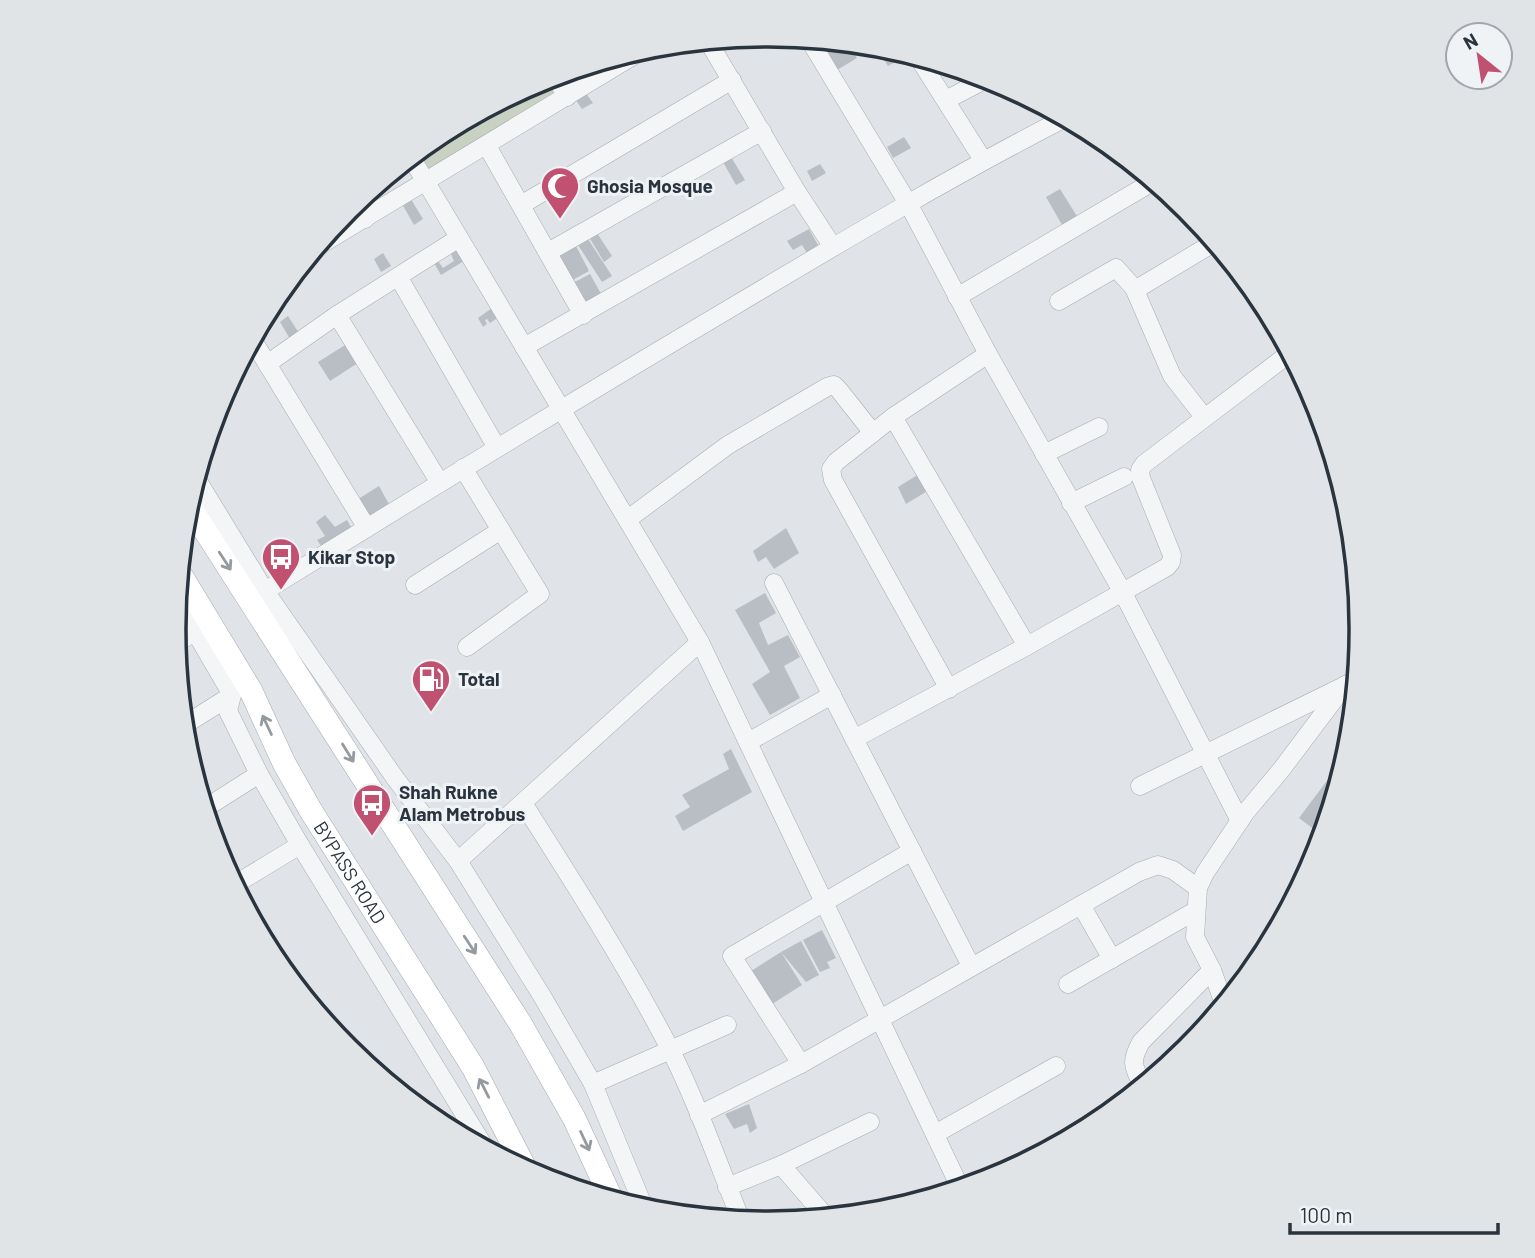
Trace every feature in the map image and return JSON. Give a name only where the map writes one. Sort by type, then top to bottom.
[{"type":"main road","points":[[197,518],[520,1023],[574,1118],[606,1188]]},
{"type":"main road","name":"BYPASS ROAD","points":[[188,586],[251,691],[284,763],[311,811],[454,1035],[518,1155]]},
{"type":"street","points":[[815,49],[908,205],[1122,592],[1240,821]]},
{"type":"street","points":[[713,50],[797,192],[833,247]]},
{"type":"street","points":[[342,232],[610,69]]},
{"type":"street","points":[[926,69],[984,160]]},
{"type":"street","points":[[521,205],[732,80]]},
{"type":"street","points":[[561,86],[567,97]]},
{"type":"street","points":[[946,100],[974,86]]},
{"type":"street","points":[[265,591],[561,408],[833,247],[984,160],[1055,123]]},
{"type":"street","points":[[548,252],[762,131]]},
{"type":"street","points":[[487,146],[583,315]]},
{"type":"street","points":[[416,165],[700,642],[956,1179]]},
{"type":"street","points":[[957,297],[1145,187]]},
{"type":"street","points":[[524,347],[797,192]]},
{"type":"street","points":[[362,213],[365,219]]},
{"type":"street","points":[[267,364],[337,315],[458,238]]},
{"type":"street","points":[[1133,288],[1140,287],[1207,247]]},
{"type":"street","points":[[1059,300],[1116,268],[1133,288],[1172,376],[1204,416]]},
{"type":"street","points":[[398,278],[497,448]]},
{"type":"street","points":[[337,315],[440,482]]},
{"type":"street","points":[[258,349],[366,528]]},
{"type":"street","points":[[949,689],[833,480],[831,469],[836,461],[893,417],[988,354]]},
{"type":"street","points":[[854,738],[949,689],[1167,567],[1172,555],[1140,470],[1204,416],[1282,359]]},
{"type":"street","points":[[628,519],[728,445],[827,387],[834,386],[839,390],[873,433]]},
{"type":"street","points":[[893,417],[1027,646]]},
{"type":"street","points":[[1044,454],[1099,427]]},
{"type":"street","points":[[463,468],[540,594],[467,647]]},
{"type":"street","points":[[1071,503],[1124,477]]},
{"type":"street","points":[[203,490],[265,591],[395,778],[458,862],[542,996],[593,1084],[639,1196]]},
{"type":"street","points":[[415,585],[501,530]]},
{"type":"street","points":[[774,583],[971,967]]},
{"type":"street","points":[[186,616],[232,695],[228,711],[259,774],[475,1132]]},
{"type":"street","points":[[186,637],[196,631]]},
{"type":"street","points":[[458,862],[700,642]]},
{"type":"street","points":[[1140,786],[1346,685]]},
{"type":"street","points":[[1220,994],[1195,937],[1198,888],[1240,821],[1346,690]]},
{"type":"street","points":[[193,719],[232,695]]},
{"type":"street","points":[[748,743],[832,695]]},
{"type":"street","points":[[213,803],[259,774]]},
{"type":"street","points":[[523,803],[603,928],[670,1049],[737,1210]]},
{"type":"street","points":[[243,880],[300,845]]},
{"type":"street","points":[[801,1063],[732,956],[912,851]]},
{"type":"street","points":[[699,1115],[801,1063],[1139,872],[1158,864],[1173,870],[1198,888]]},
{"type":"street","points":[[1081,905],[1112,959]]},
{"type":"street","points":[[1068,984],[1195,911]]},
{"type":"street","points":[[1138,1077],[1133,1067],[1133,1057],[1141,1042],[1212,970]]},
{"type":"street","points":[[593,1084],[727,1025]]},
{"type":"street","points":[[935,1134],[1056,1066]]},
{"type":"street","points":[[727,1186],[781,1165],[870,1122]]},
{"type":"street","points":[[493,1141],[507,1132]]},
{"type":"street","points":[[781,1165],[819,1209]]},
{"type":"green space","points":[[561,86],[564,91],[424,174],[418,164],[477,125],[545,92]]},
{"type":"building","points":[[826,51],[854,54],[857,58],[837,70]]},
{"type":"building","points":[[883,59],[896,62],[888,66]]},
{"type":"building","points":[[585,92],[593,103],[582,109],[575,99]]},
{"type":"building","points":[[904,137],[911,148],[893,158],[887,147]]},
{"type":"building","points":[[731,157],[745,180],[736,185],[723,162]]},
{"type":"building","points":[[820,164],[826,173],[812,181],[807,171]]},
{"type":"building","points":[[1060,189],[1080,221],[1065,230],[1046,197]]},
{"type":"building","points":[[409,196],[423,219],[414,225],[401,202]]},
{"type":"building","points":[[809,229],[822,252],[810,258],[802,245],[793,250],[787,241]]},
{"type":"building","points":[[597,233],[612,256],[604,262],[589,237]]},
{"type":"building","points":[[588,239],[612,276],[602,282],[578,245]]},
{"type":"building","points":[[576,246],[589,271],[571,281],[557,258]]},
{"type":"building","points":[[456,250],[464,261],[441,275],[434,263],[438,261],[443,268],[454,261],[451,254]]},
{"type":"building","points":[[383,253],[391,266],[381,272],[374,259]]},
{"type":"building","points":[[590,274],[604,299],[585,309],[571,284]]},
{"type":"building","points":[[492,308],[499,317],[490,323],[485,320],[487,324],[483,327],[478,318]]},
{"type":"building","points":[[288,316],[299,333],[290,339],[280,322]]},
{"type":"building","points":[[350,342],[361,361],[330,381],[318,362]]},
{"type":"building","points":[[919,474],[929,490],[906,504],[898,487]]},
{"type":"building","points":[[379,486],[390,506],[368,520],[355,501]]},
{"type":"building","points":[[325,515],[335,527],[347,520],[353,531],[323,549],[317,540],[325,536],[316,522]]},
{"type":"building","points":[[786,528],[799,553],[774,569],[766,557],[758,562],[753,551]]},
{"type":"building","points":[[765,593],[776,613],[759,623],[768,645],[788,635],[800,657],[784,666],[800,698],[770,715],[752,684],[770,672],[735,610]]},
{"type":"building","points":[[731,749],[752,792],[683,831],[675,816],[690,807],[682,795],[729,769],[723,754]]},
{"type":"building","points":[[1330,777],[1313,829],[1299,818]]},
{"type":"building","points":[[822,930],[836,958],[827,962],[830,968],[820,972],[803,940]]},
{"type":"building","points":[[801,941],[819,975],[806,982],[781,952]]},
{"type":"building","points":[[781,952],[802,985],[769,1006],[748,973]]},
{"type":"building","points":[[749,1104],[757,1128],[750,1133],[747,1124],[734,1129],[725,1114]]},
{"type":"place","name":"Ghosia Mosque","points":[[560,220]]},
{"type":"place","name":"Kikar Stop","points":[[281,591]]},
{"type":"place","name":"Total","points":[[431,713]]},
{"type":"place","name":"Shah Rukne Alam Metrobus","points":[[372,837]]}]
